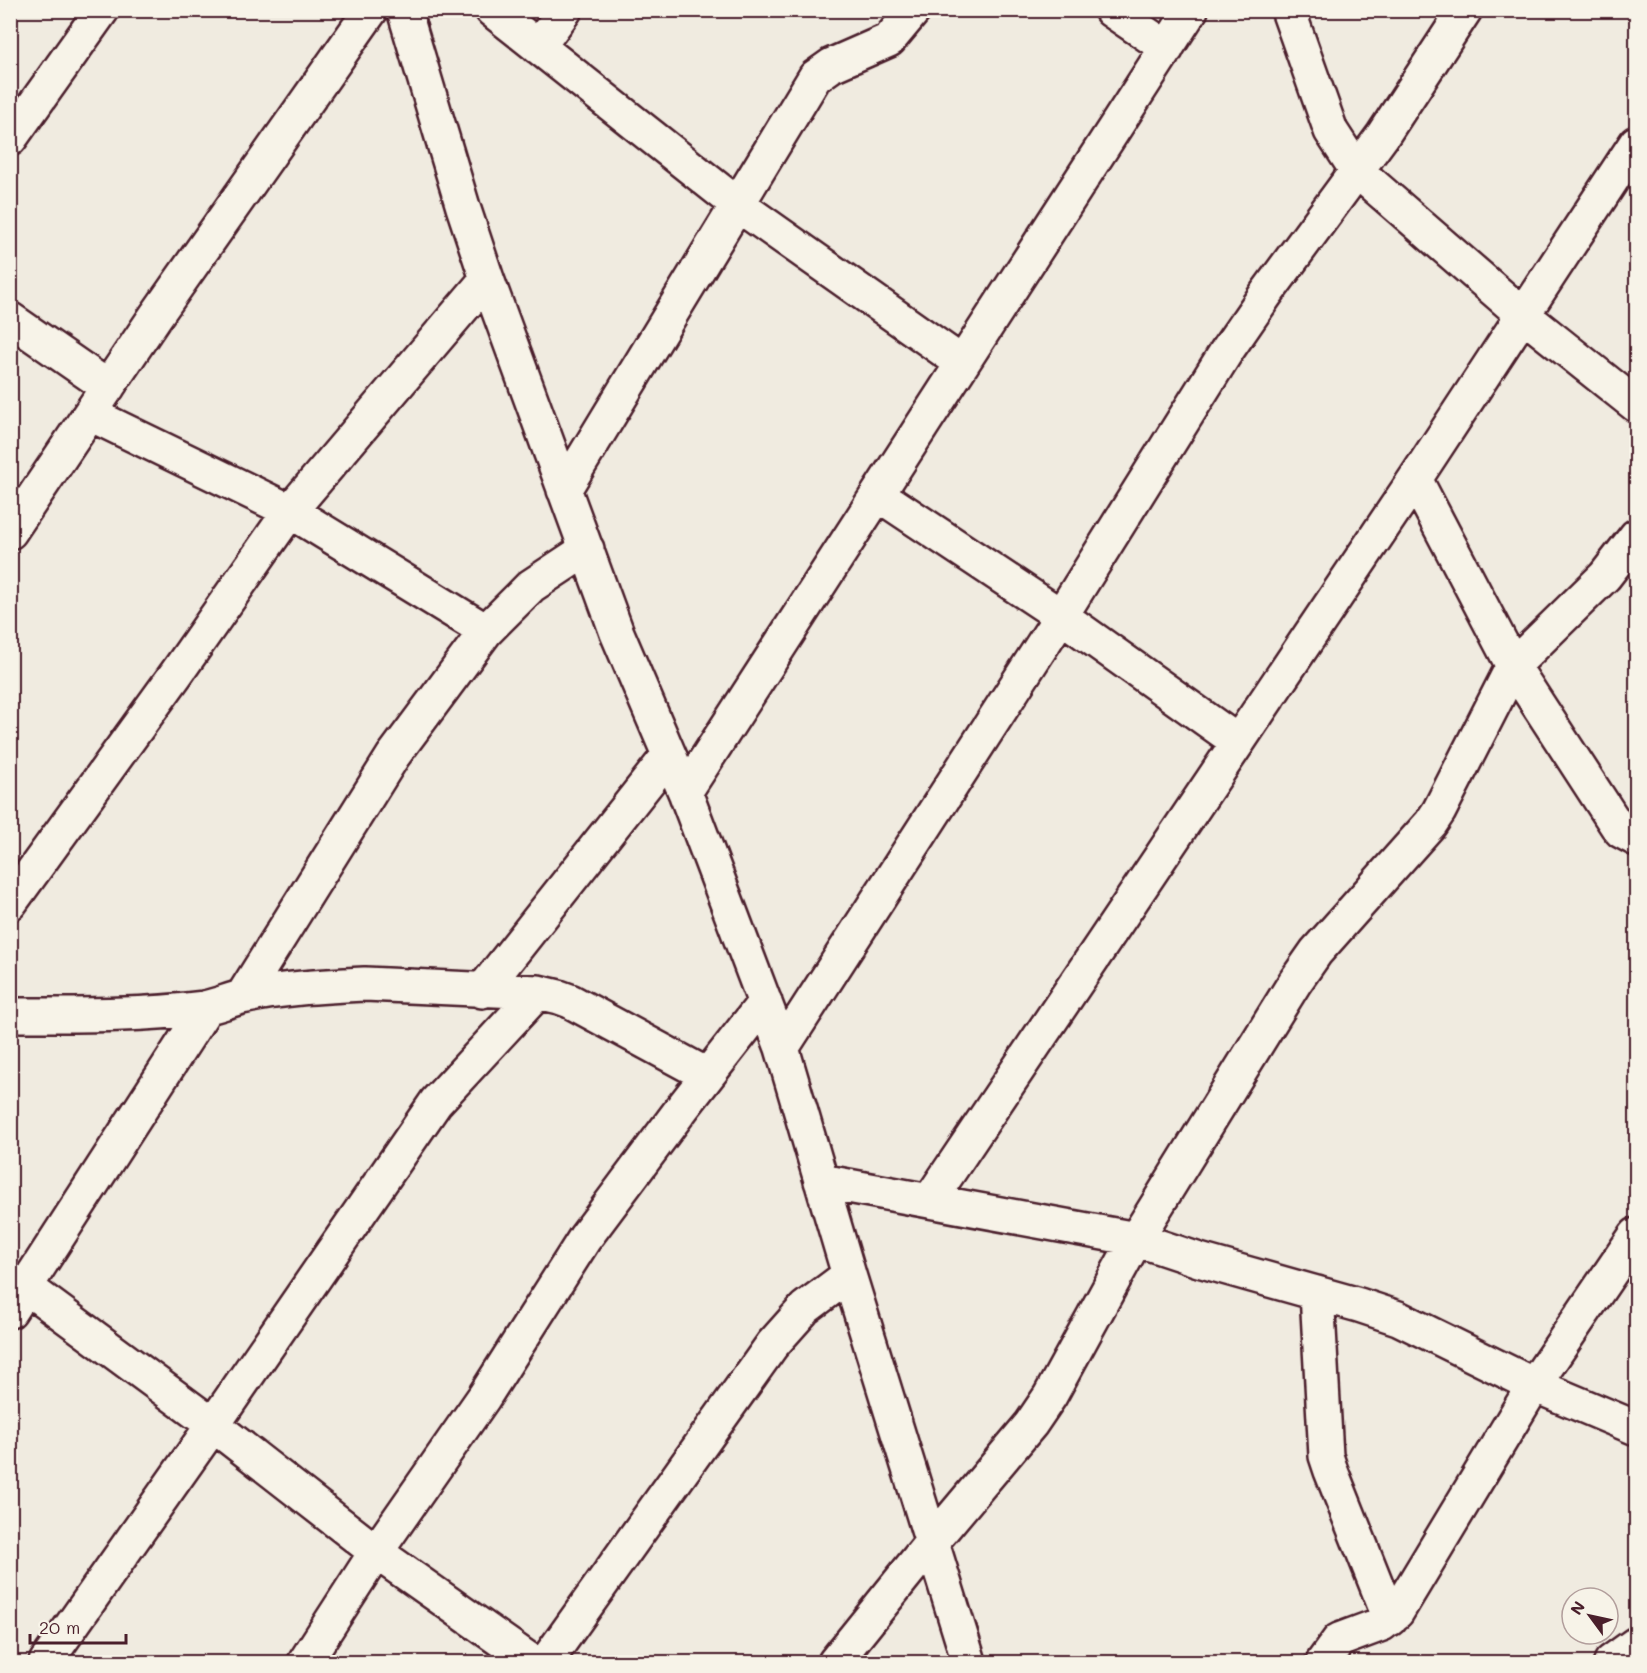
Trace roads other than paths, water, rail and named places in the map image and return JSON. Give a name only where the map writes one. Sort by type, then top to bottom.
[{"type":"street","points":[[10,139],[102,10]]},
{"type":"street","points":[[10,532],[108,387],[371,10]]},
{"type":"street","points":[[404,10],[487,279],[617,633],[685,792],[782,1048],[849,1275],[969,1662]]},
{"type":"street","points":[[492,10],[738,205],[962,363]]},
{"type":"street","points":[[538,47],[565,10]]},
{"type":"street","points":[[564,490],[815,77],[832,65],[889,40],[914,10]]},
{"type":"street","points":[[1111,10],[1167,48]]},
{"type":"street","points":[[685,792],[1191,10]]},
{"type":"street","points":[[1288,10],[1331,131],[1357,171],[1523,315],[1636,405]]},
{"type":"street","points":[[782,1048],[1061,616],[1226,352],[1383,135],[1465,10]]},
{"type":"street","points":[[930,1200],[1415,479],[1636,143]]},
{"type":"street","points":[[14,889],[176,674],[290,511],[487,279]]},
{"type":"street","points":[[10,319],[108,387]]},
{"type":"street","points":[[90,414],[290,511],[486,631]]},
{"type":"street","points":[[1415,479],[1513,666],[1617,826],[1621,831],[1636,839]]},
{"type":"street","points":[[879,495],[1061,616],[1238,742]]},
{"type":"street","points":[[835,1662],[1031,1424],[1050,1396],[1136,1239],[1295,982],[1316,952],[1435,817],[1513,666],[1605,576],[1636,536]]},
{"type":"street","points":[[242,997],[393,756],[486,631],[531,586],[586,549]]},
{"type":"street","points":[[482,991],[669,755]]},
{"type":"street","points":[[10,1015],[142,1014],[206,1008],[242,997],[278,991],[365,984],[538,992],[570,1001],[707,1076]]},
{"type":"street","points":[[46,1662],[436,1102],[538,992]]},
{"type":"street","points":[[305,1662],[376,1552],[484,1397],[585,1238],[765,1002]]},
{"type":"street","points":[[206,1008],[18,1299],[213,1425],[376,1552],[532,1662]]},
{"type":"street","points":[[821,1181],[1136,1239],[1199,1260],[1317,1293],[1398,1318],[1534,1385],[1636,1428]]},
{"type":"street","points":[[1323,1662],[1339,1640],[1390,1619],[1397,1612],[1534,1385],[1636,1235]]},
{"type":"street","points":[[546,1662],[772,1345],[805,1308],[849,1275]]},
{"type":"street","points":[[1317,1293],[1326,1456],[1390,1619]]},
{"type":"street","points":[[1611,1662],[1636,1644]]}]
